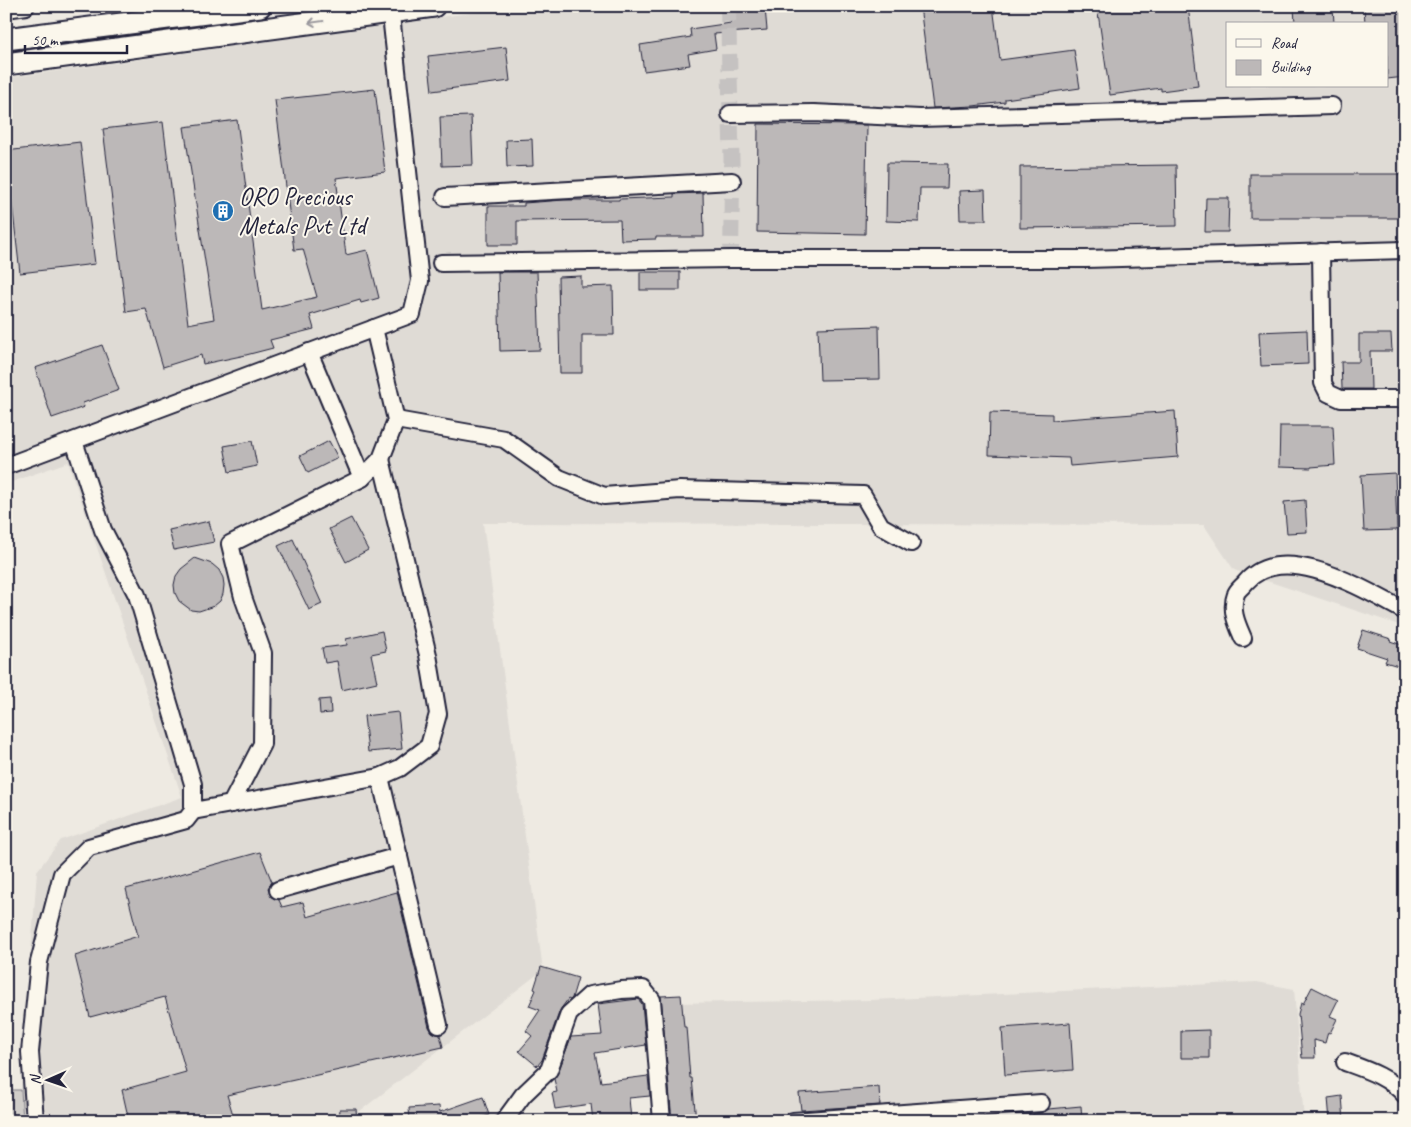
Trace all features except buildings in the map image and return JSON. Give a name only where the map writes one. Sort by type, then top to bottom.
[{"type":"main road","points":[[6,40],[260,6]]},
{"type":"main road","points":[[6,64],[390,9],[434,6]]},
{"type":"street","points":[[6,9],[26,6]]},
{"type":"street","points":[[6,466],[412,314],[420,281],[390,9]]},
{"type":"street","points":[[730,114],[814,113],[920,118],[1332,106]]},
{"type":"street","points":[[445,197],[732,181]]},
{"type":"street","points":[[441,263],[722,259],[1086,259],[1405,250]]},
{"type":"street","points":[[1321,252],[1323,383],[1328,393],[1341,399],[1405,399]]},
{"type":"street","points":[[231,804],[262,744],[263,653],[243,597],[230,544],[362,478],[381,459],[396,420],[374,328]]},
{"type":"street","points":[[309,352],[362,478]]},
{"type":"street","points":[[396,420],[504,439],[559,478],[604,496],[680,490],[863,494],[881,526],[911,543]]},
{"type":"street","points":[[34,1121],[30,1052],[39,962],[62,874],[89,847],[186,820],[193,811],[193,784],[137,595],[103,530],[74,440]]},
{"type":"street","points":[[193,811],[380,777],[400,768],[429,746],[438,714],[428,655],[381,459]]},
{"type":"street","points":[[1243,638],[1234,616],[1236,594],[1248,579],[1260,571],[1276,566],[1296,566],[1332,575],[1405,611]]},
{"type":"street","points":[[380,777],[439,1025]]},
{"type":"street","points":[[278,890],[399,856]]},
{"type":"street","points":[[504,1121],[523,1095],[548,1070],[569,1014],[590,995],[643,989],[652,1000],[662,1121]]},
{"type":"street","points":[[1345,1062],[1375,1073],[1397,1086],[1405,1095]]},
{"type":"street","points":[[793,1121],[889,1118],[1041,1103]]},
{"type":"shaded area","points":[[520,6],[1405,6],[1405,627],[1234,570],[1204,525],[483,523],[543,970],[347,1121],[25,1121],[21,1090],[37,871],[61,840],[182,797],[68,462],[6,484],[6,78]]},
{"type":"shaded area","points":[[1257,982],[1294,989],[1304,1121],[680,1121],[670,1003],[872,1000]]},
{"type":"shaded area","points":[[6,1090],[21,1090],[23,1121],[6,1121]]},
{"type":"tunnel","points":[[728,6],[732,181],[731,259]]},
{"type":"place","name":"ORO Precious Metals Pvt Ltd","points":[[223,211]]}]
